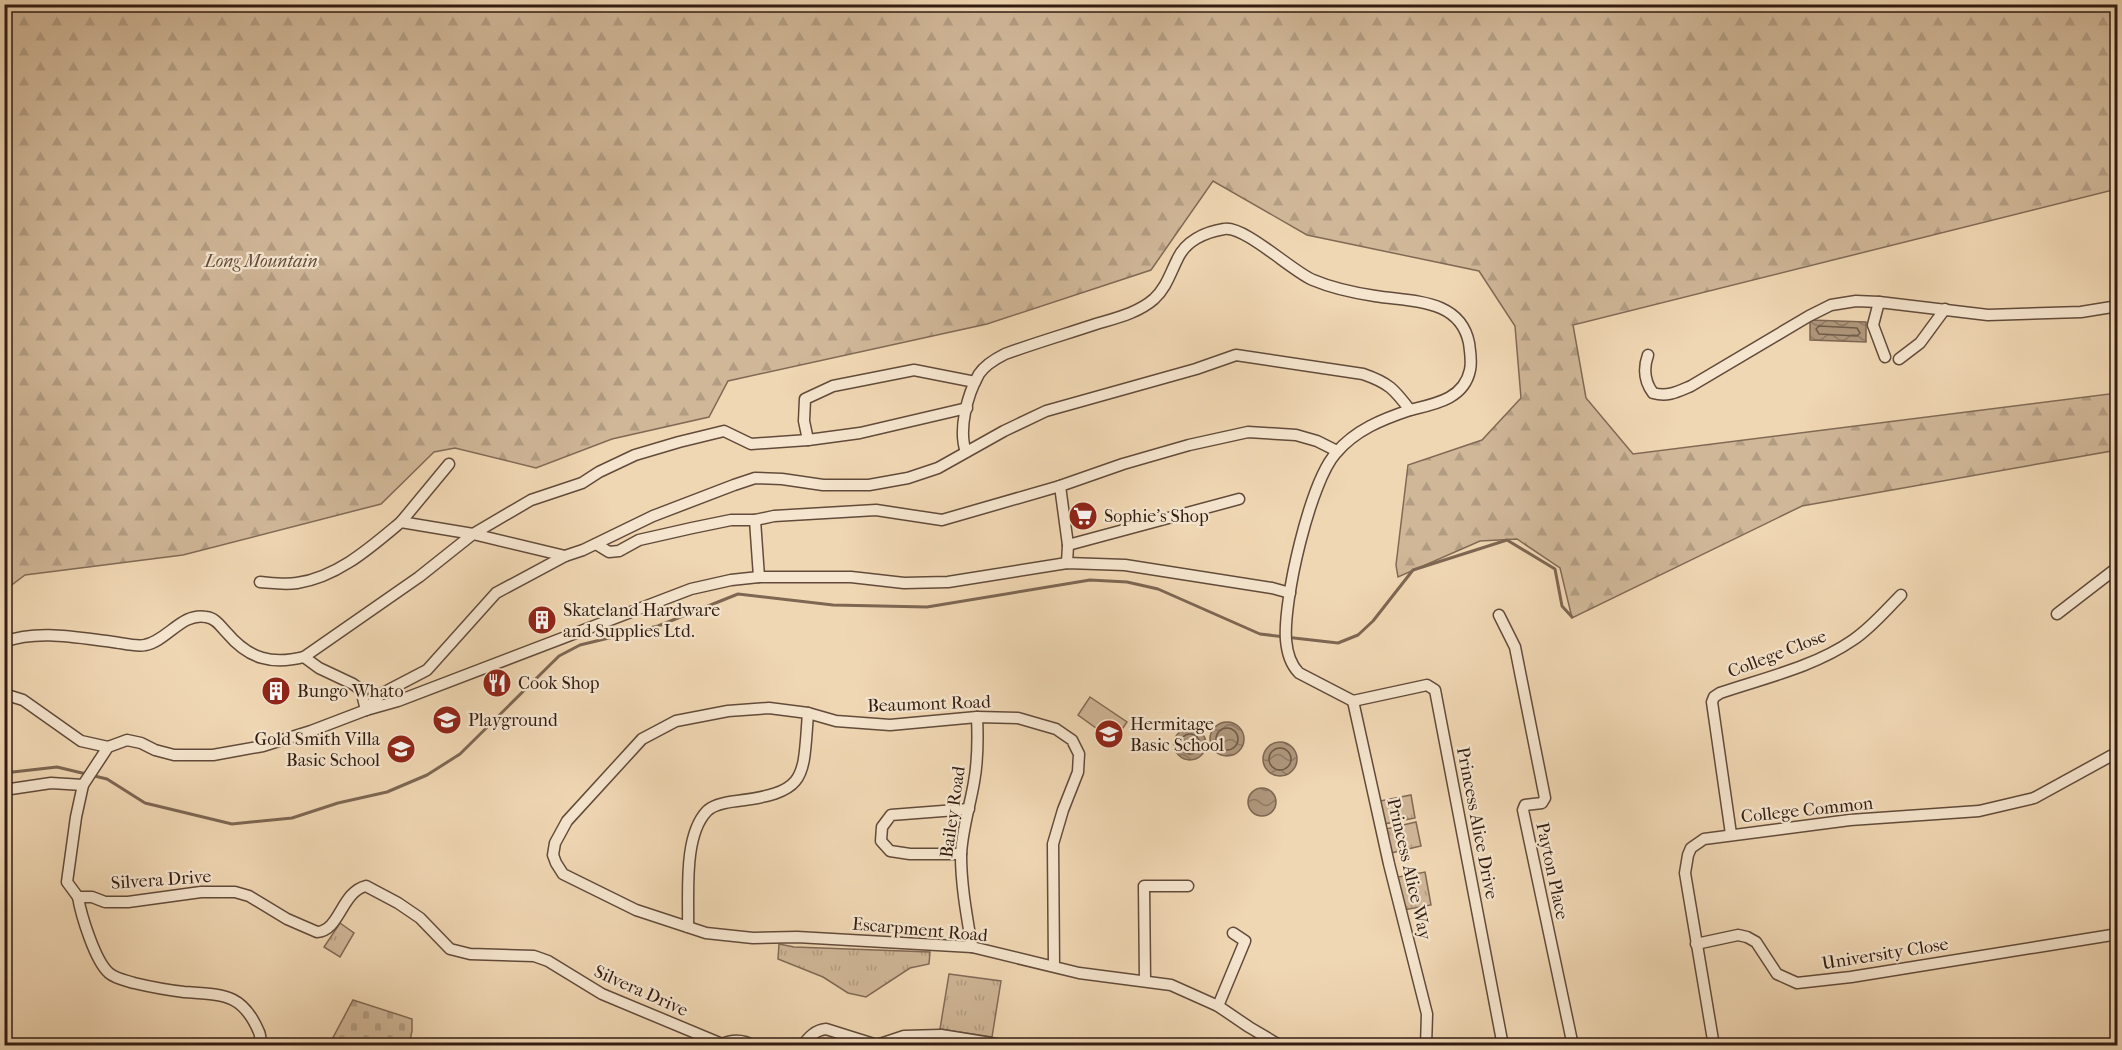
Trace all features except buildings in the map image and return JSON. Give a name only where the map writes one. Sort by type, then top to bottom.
[{"type":"street","points":[[966,452],[962,441],[967,408],[975,382],[989,363],[1005,354],[1139,309],[1160,293],[1190,241],[1226,228],[1242,233],[1312,280],[1354,292],[1421,302],[1445,309],[1456,317],[1466,331],[1471,368],[1467,381],[1449,399],[1410,410],[1368,427],[1337,451],[1326,466],[1313,499],[1290,593],[1286,637],[1293,667],[1299,673],[1353,701]]},
{"type":"street","points":[[1648,355],[1644,366],[1648,387],[1653,393],[1663,396],[1674,394],[1699,381],[1831,305],[1856,301],[1879,302],[1988,315],[2081,312],[2118,306]]},
{"type":"street","points":[[1879,302],[1873,325],[1885,357]]},
{"type":"street","points":[[1899,358],[1920,343],[1945,309]]},
{"type":"street","points":[[366,710],[381,694],[427,670],[496,593],[565,556],[596,544],[653,516],[755,478],[782,478],[823,484],[869,485],[908,478],[938,468],[1004,431],[1046,411],[1196,369],[1236,355],[1364,374],[1384,381],[1410,410]]},
{"type":"street","points":[[808,440],[804,421],[805,399],[833,386],[914,370],[975,382]]},
{"type":"street","points":[[4,642],[15,638],[50,636],[145,645],[194,617],[205,616],[215,620],[237,645],[260,658],[285,662],[304,657],[419,577],[473,534],[531,500],[582,483],[599,472],[635,456],[678,441],[724,430],[751,444],[808,440],[860,433],[967,408]]},
{"type":"street","points":[[596,544],[609,552],[619,551],[639,540],[692,528],[731,520],[755,520],[774,516],[876,510],[942,520],[1060,486],[1178,448],[1248,432],[1296,435],[1317,441],[1337,451]]},
{"type":"street","points":[[260,582],[297,583],[328,575],[371,547],[401,522],[449,464]]},
{"type":"street","points":[[1060,486],[1068,545],[1067,563]]},
{"type":"street","points":[[1068,545],[1239,499]]},
{"type":"street","points":[[755,520],[759,577]]},
{"type":"street","points":[[401,522],[473,534],[565,556]]},
{"type":"street","points":[[4,694],[23,700],[81,741],[108,747],[127,740],[174,755],[213,755],[263,746],[311,731],[366,710],[398,701],[691,589],[730,580],[759,577],[851,577],[904,583],[948,582],[1067,563],[1125,565],[1272,588],[1290,593]]},
{"type":"street","points":[[2057,614],[2118,567]]},
{"type":"street","name":"College Close","points":[[1731,834],[1712,702],[1714,697],[1832,653],[1855,639],[1901,595]]},
{"type":"street","name":"Payton Place","points":[[1499,615],[1515,647],[1545,798],[1542,803],[1525,805],[1522,810],[1573,1046]]},
{"type":"street","points":[[304,657],[319,668],[361,690],[366,710]]},
{"type":"street","name":"Princess Alice Drive","points":[[1353,701],[1427,685],[1435,690],[1503,1046]]},
{"type":"street","name":"Princess Alice Way","points":[[1353,701],[1389,864],[1427,1014],[1426,1046]]},
{"type":"street","name":"Beaumont Road","points":[[556,863],[553,855],[555,843],[567,821],[642,739],[676,721],[728,711],[769,708],[808,713],[836,721],[890,725],[977,717],[1018,718],[1056,729],[1072,740],[1079,754],[1078,772],[1053,844],[1054,966]]},
{"type":"street","points":[[688,927],[690,850],[700,821],[709,809],[725,802],[777,794],[791,787],[801,773],[808,713]]},
{"type":"street","name":"Bailey Road","points":[[972,947],[961,854],[975,780],[978,743],[977,717]]},
{"type":"street","points":[[108,747],[85,781],[76,817],[67,882],[78,897],[81,916],[86,923],[96,956],[110,974],[118,978],[151,987],[223,994],[243,1006],[260,1034],[261,1046]]},
{"type":"street","name":"College Common","points":[[1714,1046],[1685,873],[1691,848],[1704,839],[1731,834],[1850,820],[1979,811],[2034,798],[2118,752]]},
{"type":"street","points":[[4,790],[85,781]]},
{"type":"street","points":[[961,854],[910,854],[890,851],[881,841],[882,826],[891,814],[969,809]]},
{"type":"street","name":"Escarpment Road","points":[[556,863],[563,874],[636,910],[706,933],[753,938],[796,937],[972,947],[1079,972],[1172,985],[1218,1006],[1281,1046]]},
{"type":"street","name":"Silvera Drive","points":[[78,897],[128,903],[201,892],[235,892],[249,896],[286,919],[316,932],[329,928],[353,891],[366,886],[420,918],[450,949],[470,954],[534,956],[556,965],[602,994],[722,1044],[730,1040],[747,1042],[755,1046]]},
{"type":"street","points":[[1145,981],[1144,886],[1188,886]]},
{"type":"street","name":"University Close","points":[[2099,937],[2118,927]]},
{"type":"street","points":[[1218,1006],[1245,941],[1233,933]]},
{"type":"street","name":"University Close","points":[[1696,944],[1738,935],[1747,937],[1756,942],[1777,974],[1797,983],[1851,977],[2118,934]]},
{"type":"street","points":[[802,1046],[819,1030],[826,1029],[877,1045],[904,1036],[941,1035],[1010,1046]]},
{"type":"green space","name":"Long Mountain","points":[[5,4],[2117,5],[2117,189],[1573,325],[1586,398],[1633,454],[2117,393],[2117,450],[1802,506],[1572,618],[1560,568],[1517,539],[1480,541],[1398,577],[1396,565],[1408,465],[1482,440],[1521,398],[1515,326],[1479,271],[1307,235],[1213,181],[1151,270],[987,324],[728,381],[709,417],[612,439],[536,468],[455,448],[434,452],[381,504],[183,555],[25,575],[5,590]]},
{"type":"green space","points":[[1090,697],[1127,722],[1114,741],[1078,715]]},
{"type":"green space","points":[[1411,795],[1415,818],[1384,824],[1380,801]]},
{"type":"green space","points":[[1416,822],[1421,846],[1391,853],[1386,829]]},
{"type":"green space","points":[[1425,872],[1431,905],[1404,910],[1398,877]]},
{"type":"green space","points":[[340,923],[354,933],[340,957],[324,947]]},
{"type":"green space","points":[[779,944],[794,947],[930,952],[929,964],[910,968],[866,997],[848,993],[823,977],[778,959]]},
{"type":"green space","points":[[949,974],[1001,981],[992,1037],[940,1029]]},
{"type":"green space","points":[[353,1000],[412,1019],[409,1045],[329,1045]]},
{"type":"water","points":[[1810,320],[1866,322],[1866,342],[1810,340]]},
{"type":"water","points":[[1227,722],[1239,727],[1244,739],[1239,751],[1227,756],[1215,751],[1210,739],[1215,727]]},
{"type":"water","points":[[1190,728],[1201,733],[1206,744],[1201,755],[1190,760],[1179,755],[1174,744],[1179,733]]},
{"type":"water","points":[[1280,742],[1292,747],[1297,759],[1292,771],[1280,776],[1268,771],[1263,759],[1268,747]]},
{"type":"water","points":[[1262,788],[1272,792],[1276,802],[1272,812],[1262,816],[1252,812],[1248,802],[1252,792]]},
{"type":"waterway","points":[[4,773],[57,767],[107,779],[145,803],[232,824],[292,818],[338,803],[387,792],[427,775],[460,754],[559,656],[580,645],[658,626],[738,594],[833,605],[927,607],[1090,580],[1127,582],[1158,589],[1260,634],[1338,643],[1358,635],[1373,621],[1413,570],[1507,540],[1555,569],[1562,606],[1572,617]]},
{"type":"place","name":"Sophie's Shop","points":[[1083,516]]},
{"type":"place","name":"Skateland Hardware and Supplies Ltd.","points":[[542,620]]},
{"type":"place","name":"Cook Shop","points":[[497,683]]},
{"type":"place","name":"Bungo Whato","points":[[276,691]]},
{"type":"place","name":"Playground","points":[[447,720]]},
{"type":"place","name":"Hermitage Basic School","points":[[1109,734]]},
{"type":"place","name":"Gold Smith Villa Basic School","points":[[401,749]]}]
